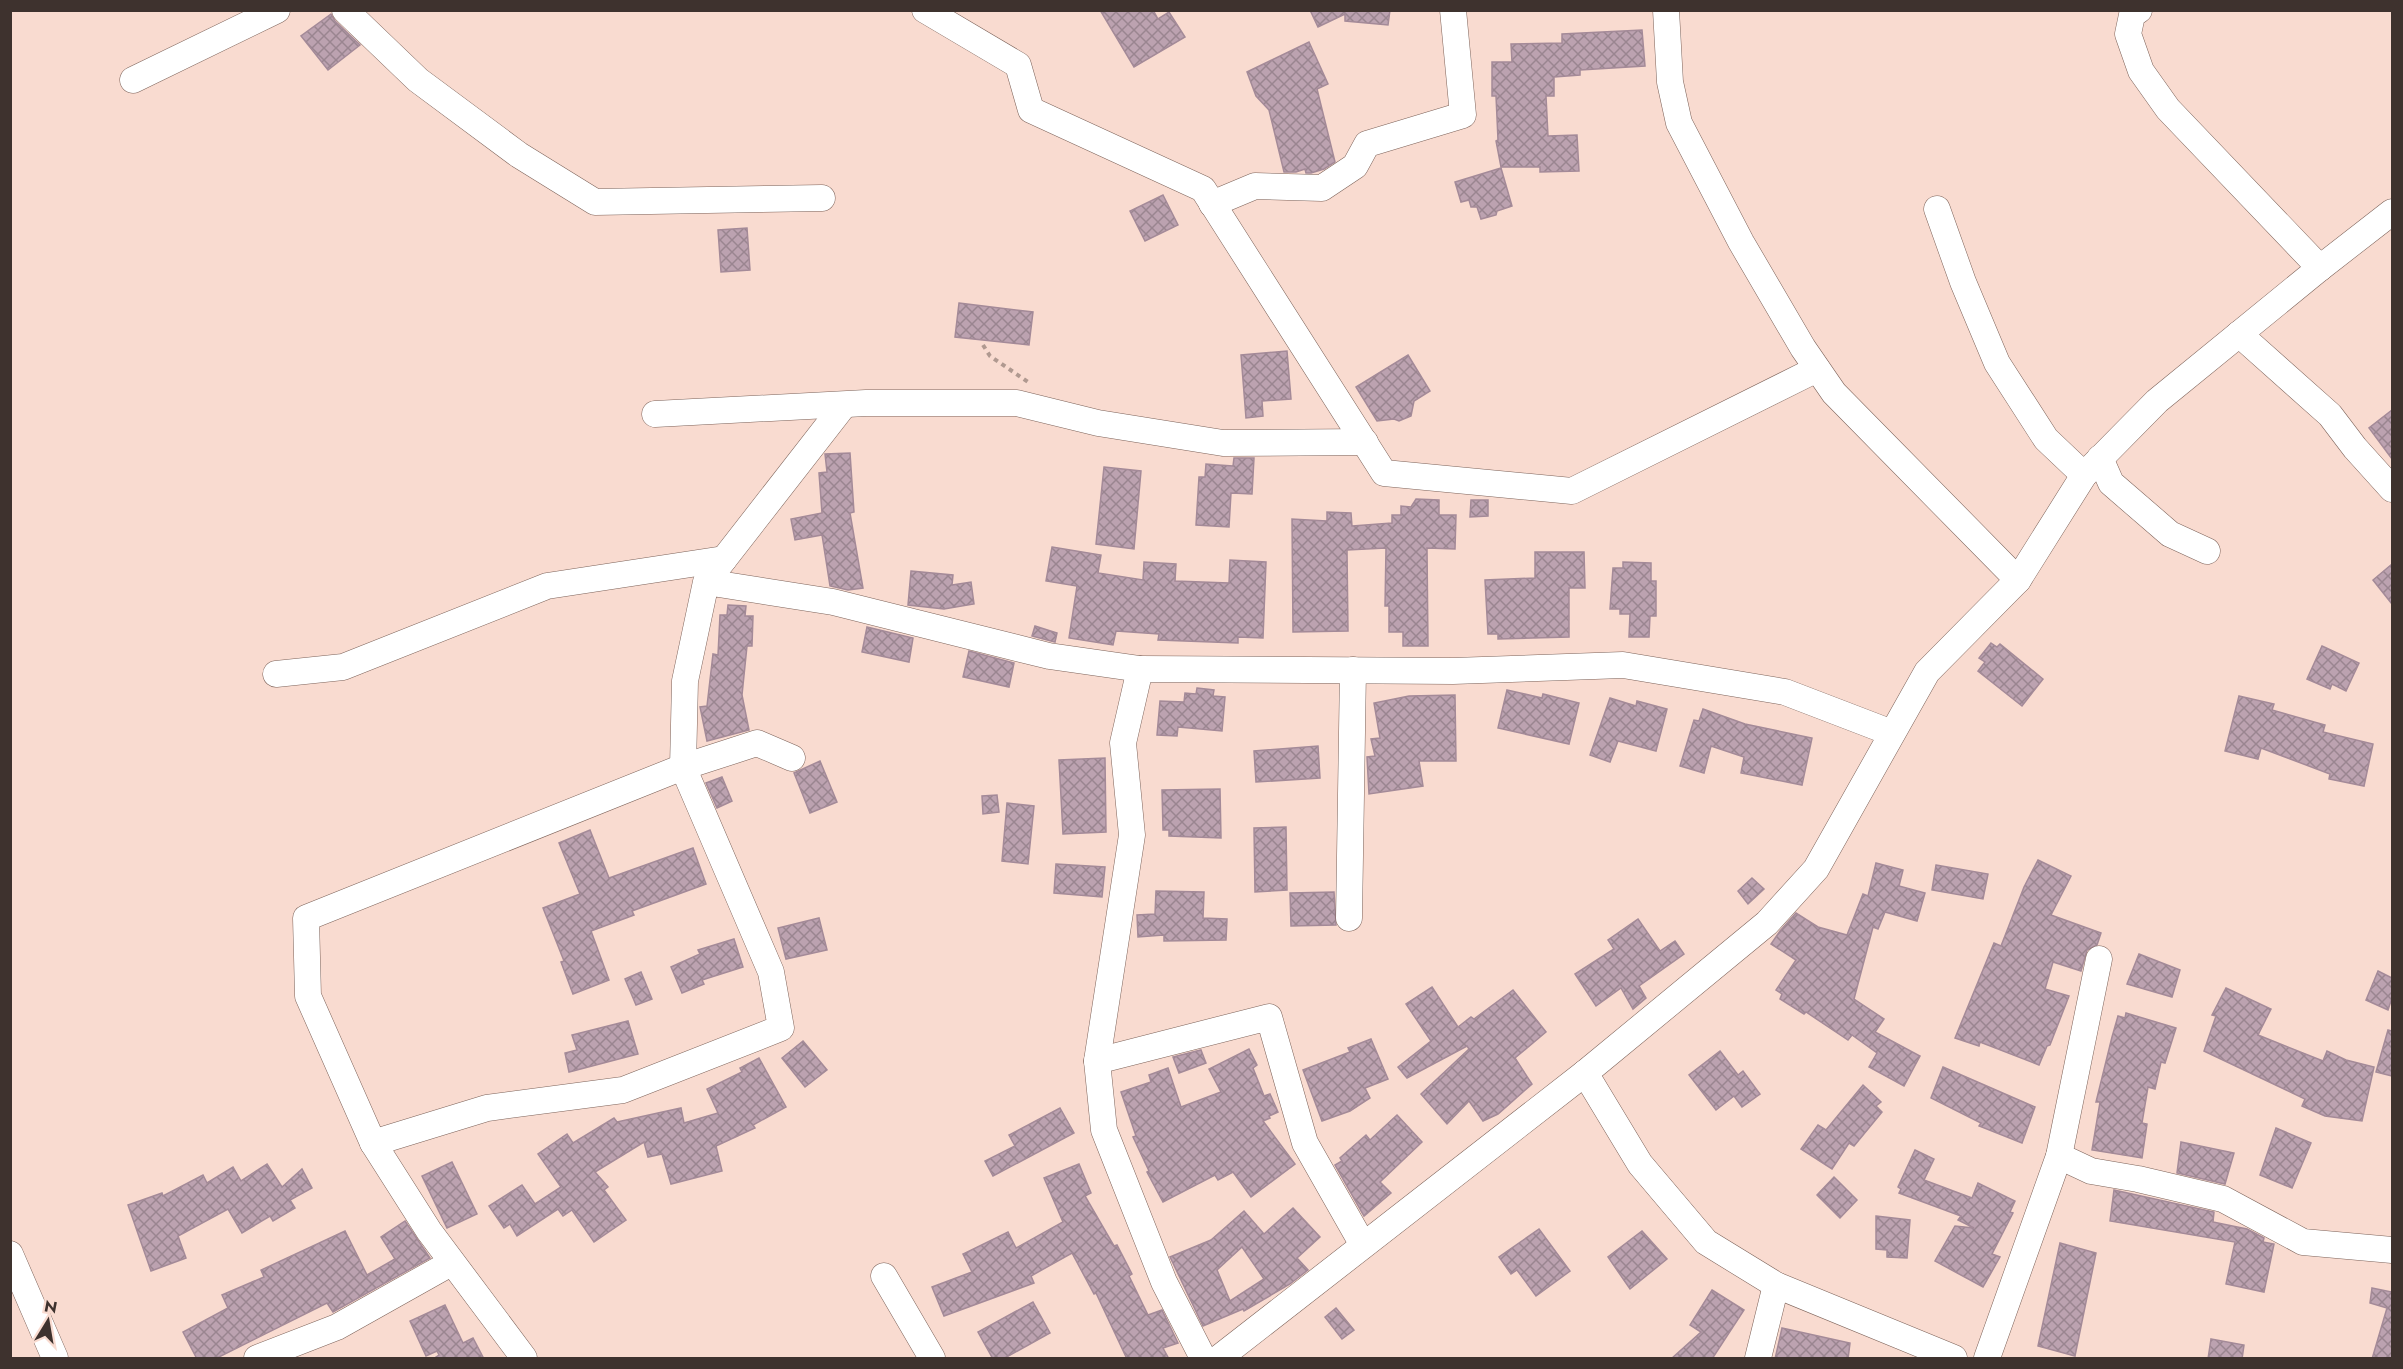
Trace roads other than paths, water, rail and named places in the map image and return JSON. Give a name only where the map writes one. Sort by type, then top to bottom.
[{"type":"street","points":[[134,80],[277,10]]},
{"type":"street","points":[[345,10],[418,80],[519,155],[595,202],[822,198]]},
{"type":"street","points":[[925,10],[1017,65],[1031,110],[1203,189],[1384,473],[1572,491],[1817,369]]},
{"type":"street","points":[[1212,204],[1255,186],[1322,188],[1355,166],[1367,144],[1463,115],[1453,10]]},
{"type":"street","points":[[1666,10],[1670,82],[1679,123],[1741,242],[1803,348],[1834,393],[2018,580]]},
{"type":"street","points":[[2139,10],[2132,15],[2128,34],[2141,71],[2168,109],[2320,268]]},
{"type":"street","points":[[1937,209],[1963,282],[1997,363],[2046,440],[2092,466],[2170,534],[2206,551]]},
{"type":"street","points":[[1219,1359],[1585,1072],[1767,923],[1816,869],[1927,672],[2018,580],[2092,466],[2157,401],[2392,212]]},
{"type":"street","points":[[2239,334],[2330,415],[2355,448],[2392,489]]},
{"type":"street","points":[[655,414],[844,405],[1017,403],[1098,423],[1223,443],[1365,442]]},
{"type":"street","points":[[373,1143],[488,1108],[623,1090],[781,1028],[771,972],[683,767],[685,681],[706,582],[844,405]]},
{"type":"street","points":[[276,674],[343,668],[547,586],[724,559]]},
{"type":"street","points":[[706,582],[833,602],[1048,656],[1140,669],[1453,671],[1623,665],[1785,692],[1892,733]]},
{"type":"street","points":[[1140,669],[1123,743],[1132,835],[1096,1061],[1104,1130],[1164,1282],[1203,1359]]},
{"type":"street","points":[[1349,918],[1353,670]]},
{"type":"street","points":[[524,1359],[451,1263],[373,1143],[308,996],[306,918],[683,767],[757,743],[792,758]]},
{"type":"street","points":[[1987,1359],[2059,1156],[2099,959]]},
{"type":"street","points":[[1096,1061],[1269,1017],[1305,1143],[1363,1245]]},
{"type":"street","points":[[1585,1072],[1640,1164],[1706,1242],[1776,1286],[1954,1359]]},
{"type":"street","points":[[2059,1156],[2091,1171],[2138,1179],[2223,1199],[2303,1242],[2392,1250]]},
{"type":"street","points":[[10,1254],[56,1359]]},
{"type":"street","points":[[257,1359],[337,1327],[451,1263]]},
{"type":"street","points":[[884,1276],[932,1359]]},
{"type":"street","points":[[1758,1359],[1776,1286]]}]
